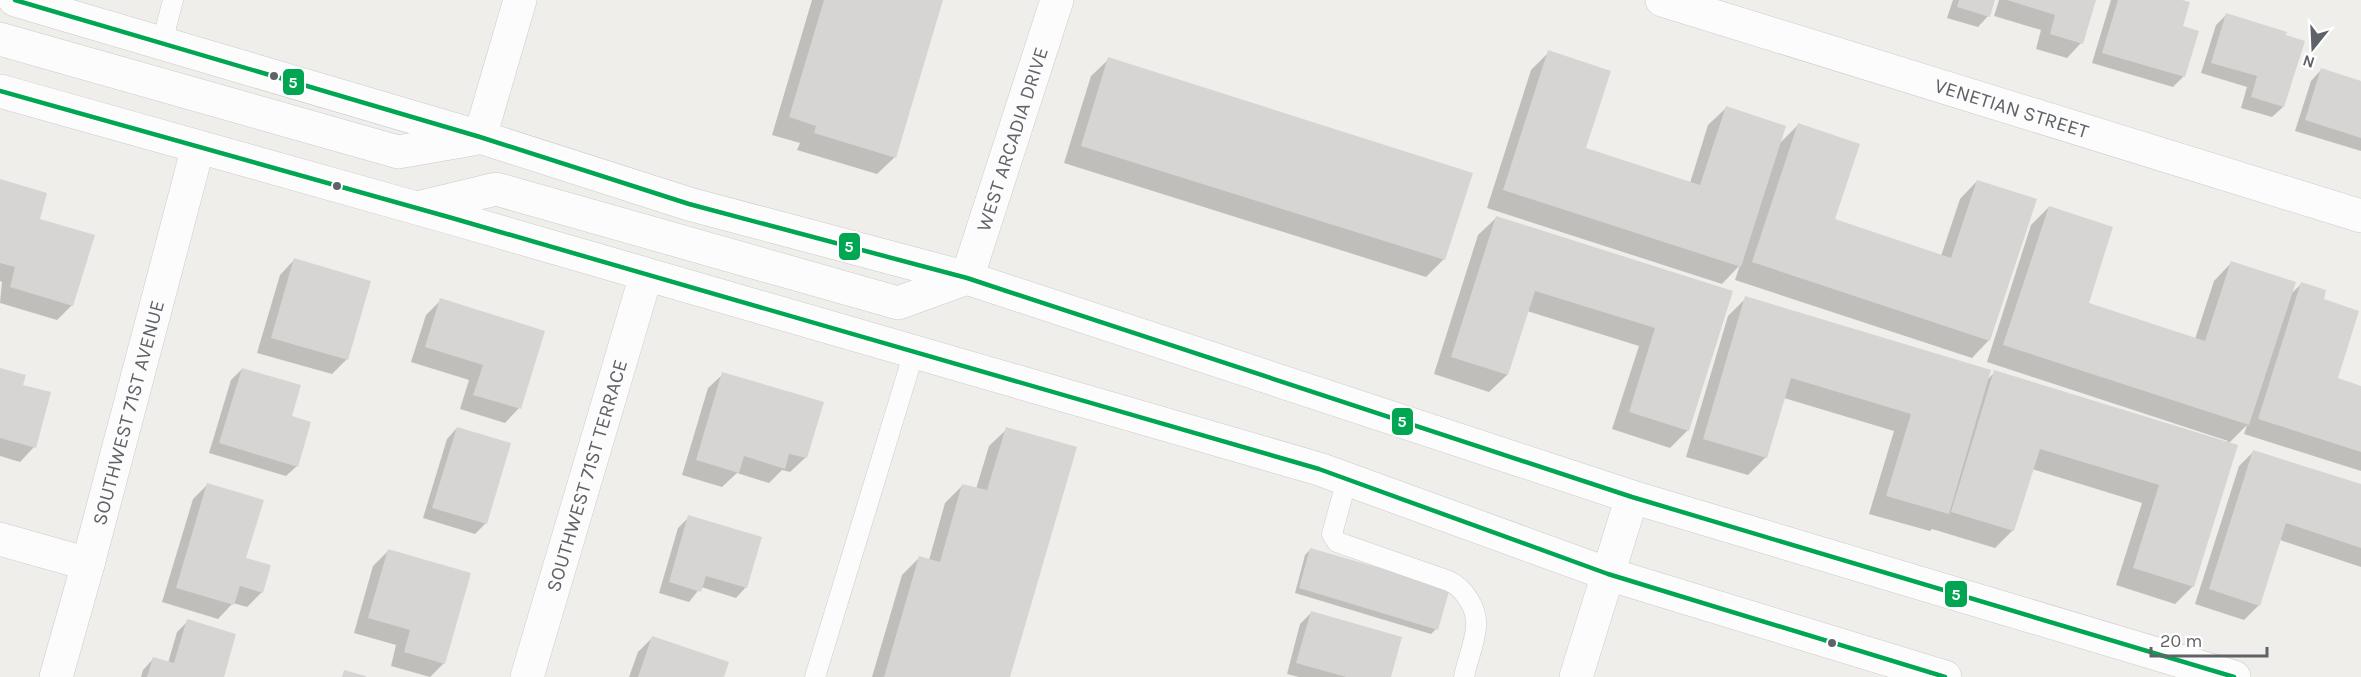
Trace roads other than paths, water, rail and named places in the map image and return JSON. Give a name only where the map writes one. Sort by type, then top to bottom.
[{"type":"main road","points":[[15,0],[480,137],[689,204],[967,278],[1632,497],[2234,677]]},
{"type":"main road","points":[[480,137],[520,0]]},
{"type":"main road","name":"WEST ARCADIA DRIVE","points":[[967,278],[1057,0]]},
{"type":"main road","name":"VENETIAN STREET","points":[[1662,0],[2361,216]]},
{"type":"main road","points":[[0,39],[398,152],[480,137]]},
{"type":"main road","points":[[0,92],[416,208],[1347,479],[1608,574],[1945,677]]},
{"type":"main road","name":"SOUTHWEST 71ST AVENUE","points":[[56,677],[198,147]]},
{"type":"main road","points":[[416,208],[496,189],[898,303],[967,278]]},
{"type":"main road","name":"SOUTHWEST 71ST TERRACE","points":[[527,677],[646,275]]},
{"type":"main road","points":[[1576,677],[1632,497]]},
{"type":"main road","points":[[0,539],[88,564]]},
{"type":"lane","points":[[162,43],[173,0]]},
{"type":"lane","points":[[815,677],[914,352]]},
{"type":"lane","points":[[1347,479],[1332,534],[1337,542],[1449,581],[1460,586],[1467,597],[1475,615],[1476,627],[1464,677]]}]
